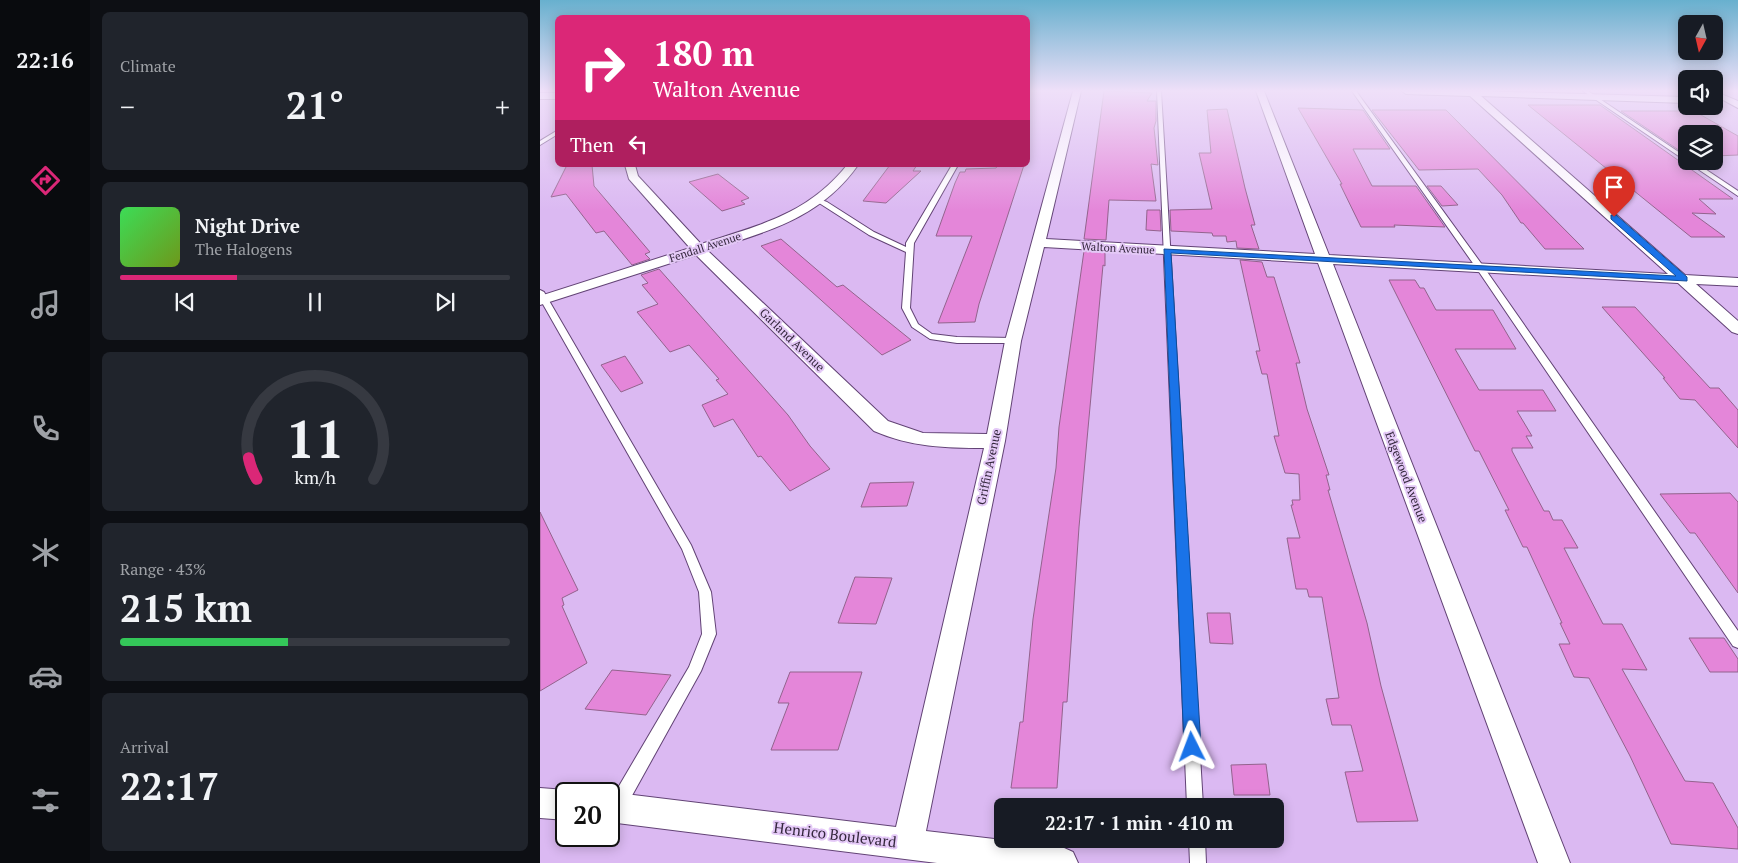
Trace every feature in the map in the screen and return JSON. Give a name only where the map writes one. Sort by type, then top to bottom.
[{"type":"street","name":"Griffin Avenue","points":[[908,844],[995,441],[1013,341],[1067,131]]},
{"type":"street","name":"Edgewood Avenue","points":[[1275,131],[1554,863]]},
{"type":"street","points":[[1516,131],[1738,329]]},
{"type":"street","name":"Garland Avenue","points":[[630,167],[633,177],[699,250],[881,426],[900,436],[920,441],[995,441]]},
{"type":"street","name":"Fendall Avenue","points":[[541,297],[699,250],[773,225],[819,202],[838,184],[851,167]]},
{"type":"street","name":"Walton Avenue","points":[[1038,243],[1738,282]]},
{"type":"street","points":[[540,804],[555,805]]},
{"type":"street","name":"Henrico Boulevard","points":[[620,808],[1062,863]]},
{"type":"lane","points":[[1161,131],[1195,798]]},
{"type":"lane","points":[[1383,131],[1480,268],[1738,642]]},
{"type":"lane","points":[[1645,131],[1678,153]]},
{"type":"lane","points":[[540,143],[555,133]]},
{"type":"lane","points":[[954,167],[910,243],[906,308],[915,325],[930,336],[957,340],[1013,341]]},
{"type":"lane","points":[[1703,170],[1738,194]]},
{"type":"lane","points":[[819,202],[835,208],[859,227],[909,251]]},
{"type":"lane","points":[[541,297],[687,548],[705,592],[709,634],[694,671],[620,794]]},
{"type":"lane","points":[[1197,848],[1198,863]]},
{"type":"building","points":[[1099,131],[1154,131],[1158,165],[1151,164],[1156,201],[1109,200],[1106,240],[1084,239]]},
{"type":"building","points":[[1209,131],[1232,131],[1255,225],[1251,225],[1259,249],[1237,248],[1236,241],[1227,242],[1226,236],[1213,236],[1212,233],[1171,231],[1170,210],[1212,209],[1199,153],[1211,153]]},
{"type":"building","points":[[1311,131],[1378,131],[1390,149],[1353,149],[1372,186],[1416,186],[1445,227],[1394,225],[1395,227],[1361,227],[1340,184],[1342,184]]},
{"type":"building","points":[[1389,131],[1467,131],[1584,249],[1545,249],[1521,223],[1502,195],[1478,169],[1419,170]]},
{"type":"building","points":[[1560,131],[1637,131],[1678,160],[1678,170],[1692,170],[1733,199],[1699,199],[1716,214],[1692,213],[1725,237],[1691,237]]},
{"type":"building","points":[[1651,131],[1678,131],[1678,150]]},
{"type":"building","points":[[1723,131],[1730,131],[1738,136],[1738,155],[1723,156]]},
{"type":"building","points":[[566,167],[592,167],[594,186],[650,252],[645,254],[650,259],[632,265],[604,231],[596,233],[566,194],[551,197]]},
{"type":"building","points":[[888,167],[916,167],[913,171],[921,171],[886,203],[863,201]]},
{"type":"building","points":[[1023,167],[979,304],[975,322],[938,323],[972,236],[936,236],[955,183],[960,172],[965,172],[966,169]]},
{"type":"building","points":[[718,174],[749,198],[741,201],[745,204],[722,211],[689,182]]},
{"type":"building","points":[[1427,186],[1441,186],[1458,205],[1442,206]]},
{"type":"building","points":[[1147,210],[1160,210],[1161,231],[1146,230]]},
{"type":"building","points":[[781,239],[837,287],[843,285],[911,340],[882,355],[761,246]]},
{"type":"building","points":[[1084,251],[1105,252],[1105,266],[1103,265],[1079,527],[1067,702],[1063,702],[1057,788],[1011,788],[1020,722],[1023,722],[1033,619],[1056,468],[1059,427]]},
{"type":"building","points":[[1240,260],[1262,262],[1267,277],[1274,277],[1300,363],[1296,363],[1307,409],[1329,475],[1326,475],[1330,490],[1328,490],[1367,623],[1381,686],[1418,821],[1357,822],[1345,772],[1363,771],[1351,725],[1332,725],[1326,699],[1339,698],[1322,597],[1309,597],[1307,589],[1296,589],[1287,538],[1300,538],[1291,505],[1293,505],[1292,500],[1300,500],[1299,474],[1285,473],[1274,436],[1279,436],[1267,374],[1262,374],[1256,351],[1260,351]]},
{"type":"building","points":[[659,269],[788,415],[810,446],[830,469],[790,491],[761,456],[758,457],[733,419],[714,427],[702,405],[728,394],[716,380],[719,379],[689,345],[670,352],[637,312],[658,304],[642,285],[648,283],[641,275]]},
{"type":"building","points":[[1389,280],[1415,280],[1420,288],[1424,288],[1436,310],[1493,310],[1516,349],[1455,349],[1479,390],[1543,390],[1556,411],[1517,411],[1532,436],[1526,436],[1533,448],[1512,448],[1512,451],[1544,511],[1549,511],[1553,520],[1562,520],[1578,548],[1564,548],[1603,624],[1622,624],[1647,670],[1622,669],[1685,781],[1713,783],[1738,828],[1738,849],[1671,844],[1630,756],[1589,678],[1574,677],[1559,644],[1570,644],[1527,547],[1523,547],[1505,510],[1509,510],[1479,451],[1475,451]]},
{"type":"building","points":[[1602,307],[1635,307],[1710,388],[1719,388],[1738,410],[1738,448],[1695,400],[1680,399],[1663,378],[1665,378]]},
{"type":"building","points":[[625,356],[643,383],[621,392],[601,365]]},
{"type":"building","points":[[914,482],[907,506],[861,507],[870,483]]},
{"type":"building","points":[[1730,493],[1738,502],[1738,593],[1695,533],[1690,533],[1660,494]]},
{"type":"building","points":[[540,512],[578,590],[562,598],[564,605],[562,606],[587,663],[540,691]]},
{"type":"building","points":[[855,577],[892,578],[876,624],[838,623]]},
{"type":"building","points":[[1207,613],[1230,613],[1233,644],[1210,643]]},
{"type":"building","points":[[1689,638],[1724,638],[1738,659],[1738,672],[1710,672]]},
{"type":"building","points":[[612,670],[671,675],[646,715],[585,709]]},
{"type":"building","points":[[790,672],[862,672],[838,750],[771,750],[789,703],[778,703]]},
{"type":"building","points":[[1266,764],[1270,795],[1234,795],[1231,765]]},
{"type":"route","points":[[1192,747],[1167,250],[1684,279],[1614,217]]}]
